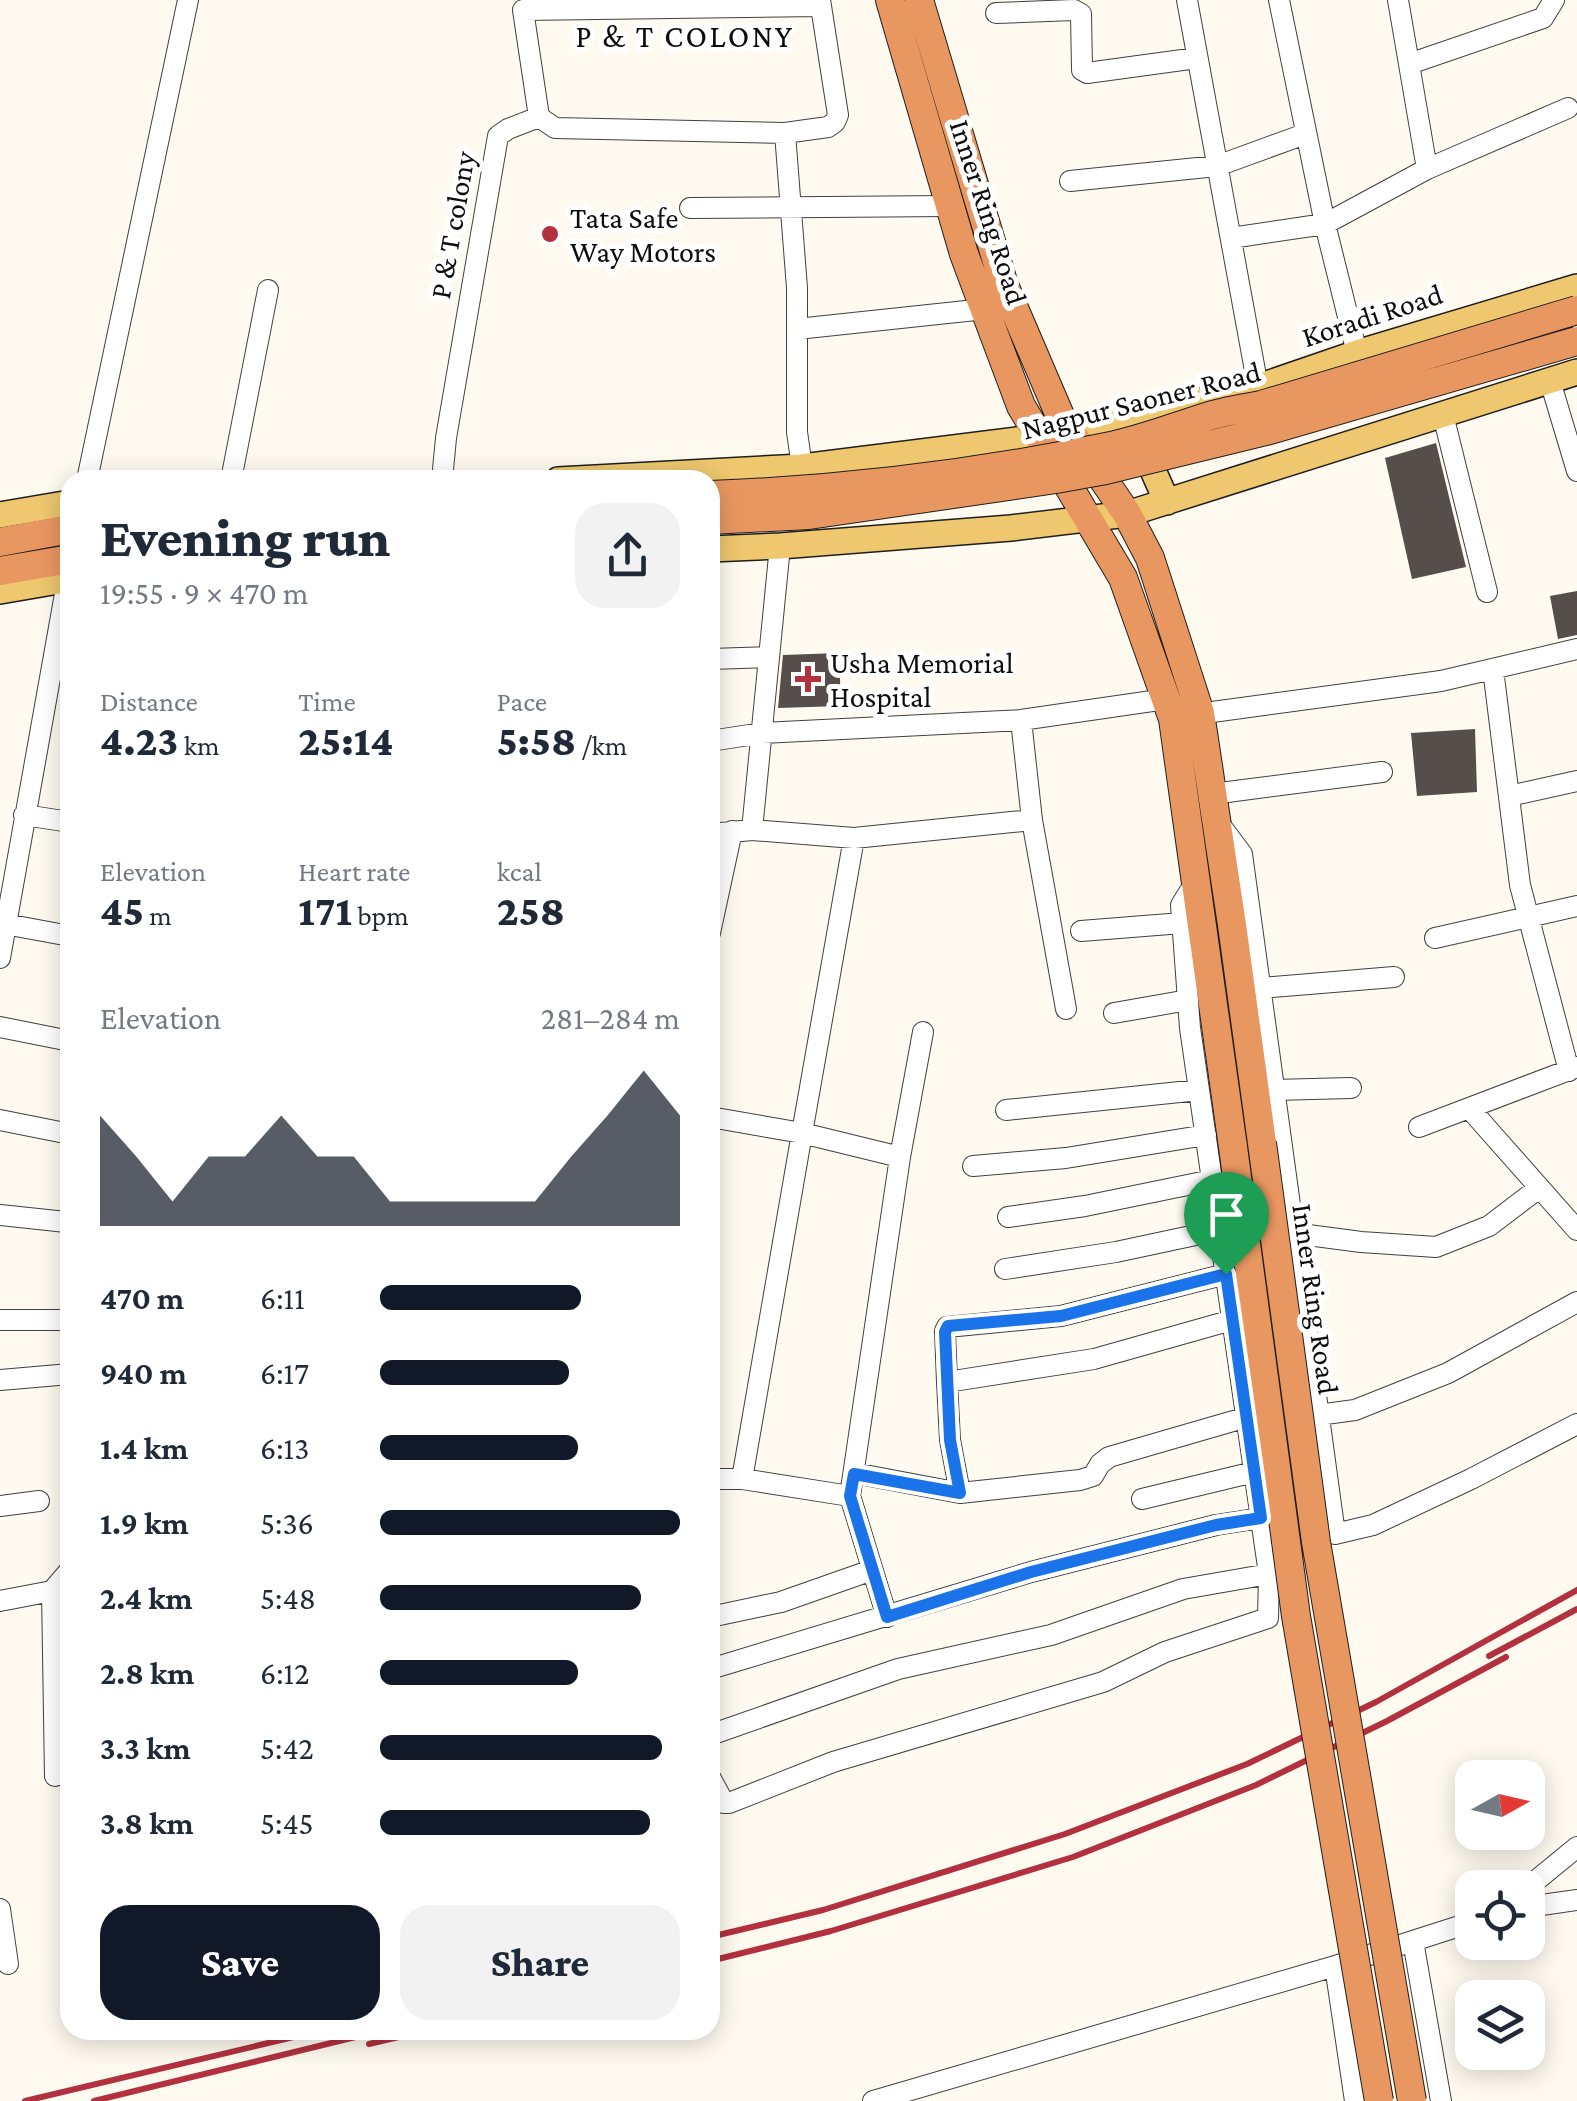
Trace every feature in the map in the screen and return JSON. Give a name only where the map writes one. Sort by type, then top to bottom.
[{"type":"highway","name":"Inner Ring Road","points":[[890,0],[949,206],[1021,406],[1123,578],[1180,710],[1214,807],[1296,1616],[1378,2101]]},
{"type":"highway","name":"Inner Ring Road","points":[[918,0],[1004,285],[1034,360],[1061,418],[1127,514],[1150,558],[1180,710],[1196,880],[1247,1145],[1412,2101]]},
{"type":"highway","name":"Nagpur Saoner Road","points":[[720,495],[784,492],[979,470],[1107,447],[1577,310]]},
{"type":"highway","name":"Nagpur Saoner Road","points":[[720,520],[809,516],[1106,470],[1266,431],[1577,340]]},
{"type":"highway","points":[[0,542],[60,531]]},
{"type":"highway","points":[[0,571],[60,570]]},
{"type":"main road","name":"Koradi Road","points":[[1040,437],[1258,387],[1577,288]]},
{"type":"main road","points":[[720,548],[1127,514],[1577,372]]},
{"type":"main road","points":[[1130,418],[1167,502]]},
{"type":"main road","points":[[720,471],[802,467],[1040,437]]},
{"type":"main road","points":[[741,470],[768,546]]},
{"type":"main road","points":[[0,514],[60,505]]},
{"type":"main road","points":[[0,591],[60,573]]},
{"type":"street","points":[[89,470],[188,0]]},
{"type":"street","points":[[1187,0],[1258,387]]},
{"type":"street","points":[[1279,0],[1325,224],[1358,353]]},
{"type":"street","points":[[1398,0],[1428,170]]},
{"type":"street","points":[[1410,64],[1543,18],[1554,0]]},
{"type":"street","points":[[820,3],[838,114],[828,127],[785,132],[555,128],[539,116],[523,5],[820,3]]},
{"type":"street","points":[[996,12],[1074,10],[1082,14],[1082,70],[1087,73],[1198,58]]},
{"type":"street","points":[[1232,238],[1325,224],[1428,170],[1568,108]]},
{"type":"street","name":"P & T colony","points":[[443,470],[498,136],[539,116]]},
{"type":"street","points":[[785,132],[797,288],[797,432],[802,467]]},
{"type":"street","points":[[1070,181],[1218,166],[1306,134]]},
{"type":"street","points":[[690,208],[949,206]]},
{"type":"street","points":[[232,470],[268,290]]},
{"type":"street","points":[[797,328],[985,309]]},
{"type":"street","points":[[1550,381],[1577,471]]},
{"type":"street","points":[[1442,415],[1487,592]]},
{"type":"street","points":[[720,901],[742,830],[762,734],[769,657],[768,546]]},
{"type":"street","points":[[0,958],[60,619]]},
{"type":"street","points":[[720,740],[1180,710],[1441,681],[1577,649]]},
{"type":"street","points":[[720,659],[769,657]]},
{"type":"street","points":[[1419,1127],[1573,1069],[1520,885],[1493,668]]},
{"type":"street","points":[[1021,720],[1032,820],[1066,1009]]},
{"type":"street","points":[[1382,772],[1214,807],[1242,854],[1335,1534],[1373,1525],[1577,1424]]},
{"type":"street","points":[[1509,796],[1577,781]]},
{"type":"street","points":[[24,815],[60,820]]},
{"type":"street","points":[[720,833],[742,830],[854,838],[1032,820]]},
{"type":"street","points":[[742,1478],[854,838]]},
{"type":"street","points":[[720,1796],[724,1803],[729,1803],[833,1762],[1103,1682],[1165,1652],[1268,1618],[1269,1574],[1188,1000],[1180,905],[1196,880]]},
{"type":"street","points":[[1435,938],[1577,906]]},
{"type":"street","points":[[1081,932],[1182,922]]},
{"type":"street","points":[[3,924],[60,934]]},
{"type":"street","points":[[1260,988],[1394,977]]},
{"type":"street","points":[[1114,1012],[1188,1000]]},
{"type":"street","points":[[0,1027],[60,1039]]},
{"type":"street","points":[[887,1617],[850,1496],[900,1157],[923,1032]]},
{"type":"street","points":[[1273,1090],[1351,1088]]},
{"type":"street","points":[[1006,1110],[1199,1090]]},
{"type":"street","points":[[1469,1108],[1577,1230]]},
{"type":"street","points":[[720,1118],[900,1157]]},
{"type":"street","points":[[0,1120],[60,1132]]},
{"type":"street","points":[[973,1166],[1066,1158],[1206,1135]]},
{"type":"street","points":[[1008,1217],[1212,1180]]},
{"type":"street","points":[[1292,1234],[1436,1247],[1489,1226],[1539,1188]]},
{"type":"street","points":[[0,1215],[60,1221]]},
{"type":"street","points":[[1004,1269],[1116,1252],[1219,1230]]},
{"type":"street","points":[[960,1493],[950,1440],[945,1332],[948,1326],[1061,1316],[1226,1274]]},
{"type":"street","points":[[1318,1415],[1355,1410],[1448,1373],[1577,1302]]},
{"type":"street","points":[[0,1320],[60,1320]]},
{"type":"street","points":[[948,1382],[1094,1359],[1232,1320]]},
{"type":"street","points":[[0,1380],[60,1375]]},
{"type":"street","points":[[854,1474],[960,1493],[1080,1480],[1093,1476],[1109,1457],[1247,1417]]},
{"type":"street","points":[[1142,1499],[1254,1472]]},
{"type":"street","points":[[720,1479],[742,1478],[850,1496]]},
{"type":"street","points":[[0,1506],[39,1501]]},
{"type":"street","points":[[720,1666],[1031,1572],[1216,1525],[1261,1518]]},
{"type":"street","points":[[720,1615],[781,1602],[872,1570]]},
{"type":"street","points":[[720,1732],[898,1670],[1051,1635],[1183,1589],[1269,1574]]},
{"type":"street","points":[[0,1601],[52,1591],[60,1582]]},
{"type":"street","points":[[52,1591],[55,1776]]},
{"type":"street","points":[[1545,1873],[1577,1847]]},
{"type":"street","points":[[1545,1905],[1577,1900]]},
{"type":"street","points":[[0,1909],[8,1964]]},
{"type":"street","points":[[873,2101],[1455,1927]]},
{"type":"street","points":[[1413,1941],[1441,2101]]},
{"type":"street","points":[[1335,1966],[1356,2101]]},
{"type":"building","points":[[1436,443],[1466,567],[1412,579],[1385,458]]},
{"type":"building","points":[[1577,591],[1577,635],[1558,639],[1550,596]]},
{"type":"building","points":[[839,653],[841,706],[778,708],[783,655]]},
{"type":"building","points":[[1475,729],[1477,792],[1417,796],[1411,733]]},
{"type":"railway","points":[[720,1935],[823,1910],[1065,1834],[1247,1764],[1376,1702],[1577,1590]]},
{"type":"railway","points":[[1489,1656],[1577,1609]]},
{"type":"railway","points":[[720,1959],[831,1931],[1073,1857],[1256,1785],[1506,1657]]},
{"type":"railway","points":[[25,2101],[281,2040]]},
{"type":"railway","points":[[94,2101],[343,2040]]},
{"type":"railway","points":[[369,2044],[386,2040]]},
{"type":"place","name":"Tata Safe Way Motors","points":[[550,234]]},
{"type":"place","name":"Usha Memorial Hospital","points":[[808,679]]},
{"type":"district","name":"P & T COLONY","points":[[685,36]]},
{"type":"route","points":[[1226,1274],[1261,1518],[1216,1525],[1031,1572],[887,1617],[850,1496],[854,1474],[960,1493],[950,1440],[945,1332],[948,1326],[1061,1316],[1226,1274]]}]
